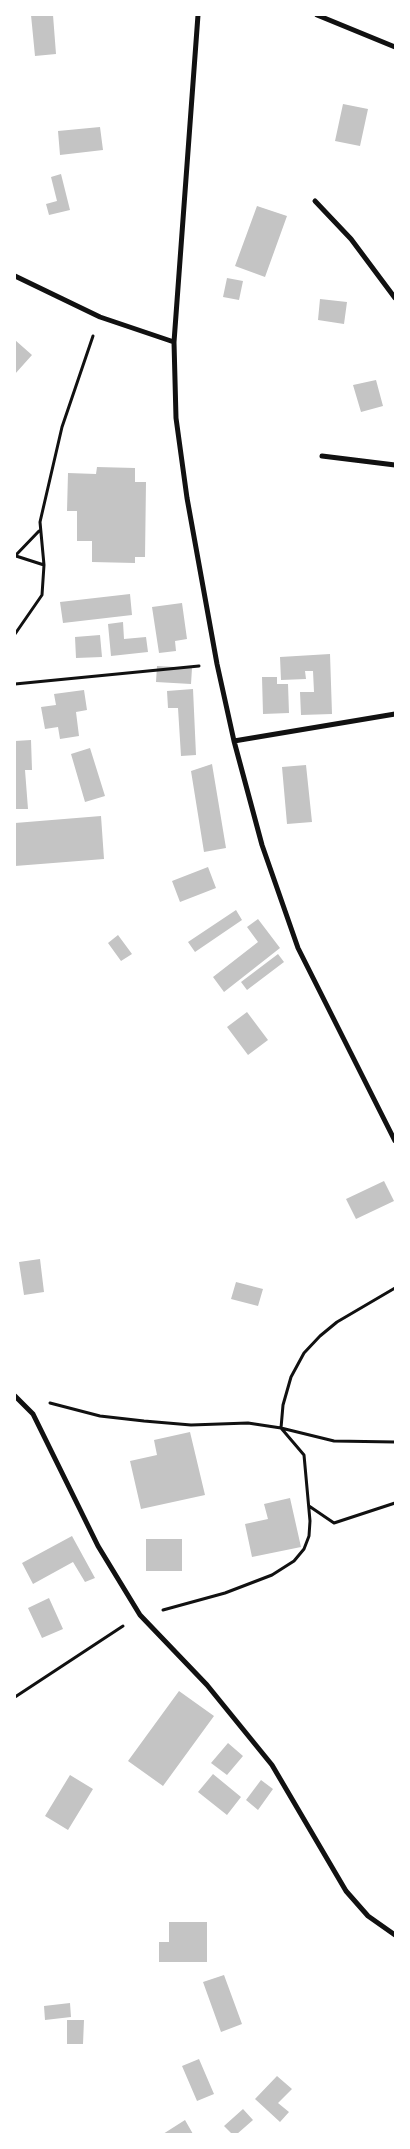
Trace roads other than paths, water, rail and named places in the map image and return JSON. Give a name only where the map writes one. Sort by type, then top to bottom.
[{"type":"street","points":[[198,15],[174,342],[176,418],[187,498],[217,664],[234,741],[262,845],[298,948],[395,1142]]},
{"type":"street","points":[[317,15],[395,47]]},
{"type":"street","points":[[315,201],[351,239],[395,298]]},
{"type":"street","points":[[15,276],[100,317],[174,342]]},
{"type":"street","points":[[322,456],[395,465]]},
{"type":"street","points":[[234,741],[395,714]]},
{"type":"street","points":[[15,1396],[33,1414],[98,1546],[140,1615],[207,1685],[272,1765],[346,1891],[368,1916],[395,1935]]}]
